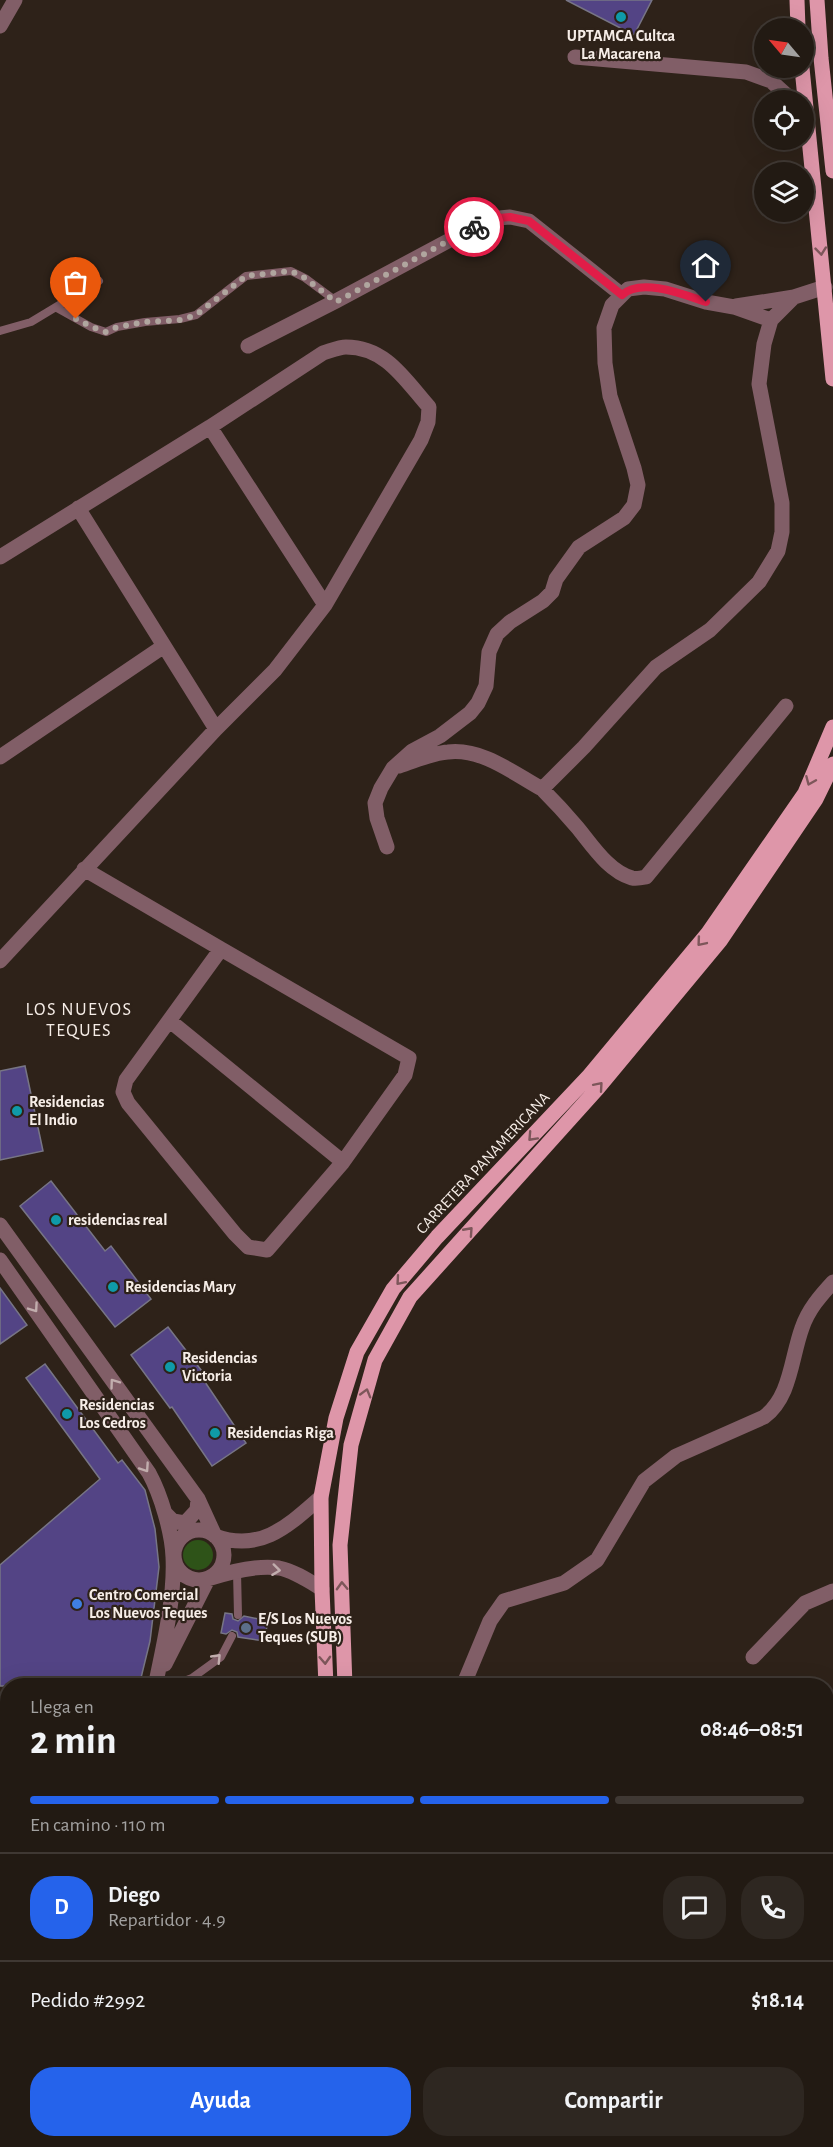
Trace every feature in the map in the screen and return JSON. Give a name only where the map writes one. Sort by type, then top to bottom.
[{"type":"main road","points":[[797,0],[797,18]]},
{"type":"main road","points":[[817,0],[833,171]]},
{"type":"main road","points":[[809,150],[833,379]]},
{"type":"main road","name":"CARRETERA PANAMERICANA","points":[[326,1678],[321,1497],[336,1418],[357,1352],[393,1289],[437,1237],[588,1077],[708,933],[805,793],[833,727]]},
{"type":"main road","name":"CARRETERA PANAMERICANA","points":[[345,1678],[340,1545],[351,1444],[375,1360],[410,1297],[598,1088],[720,941],[816,799],[833,764]]},
{"type":"street","points":[[0,26],[15,0]]},
{"type":"street","points":[[575,57],[746,72],[771,81],[781,90]]},
{"type":"street","points":[[746,72],[754,69]]},
{"type":"street","points":[[248,346],[336,302],[489,219],[510,217],[529,221],[622,295]]},
{"type":"street","points":[[387,847],[377,818],[375,803],[393,768],[412,751],[440,736],[470,713],[486,686],[489,652],[498,634],[510,622],[543,601],[552,592],[556,579],[579,547],[624,518],[634,505],[638,485],[610,396],[605,363],[604,328],[612,305],[628,289],[644,287],[665,289],[706,302],[734,307],[771,320]]},
{"type":"street","points":[[734,307],[794,297],[825,287]]},
{"type":"street","points":[[542,789],[584,747],[656,667],[710,630],[759,582],[778,551],[782,532],[782,502],[759,384],[764,344],[771,320],[794,297]]},
{"type":"street","points":[[0,557],[210,427],[323,353],[344,347],[365,350],[387,359],[429,407],[428,422],[421,440],[325,606],[275,670],[216,729],[0,961]]},
{"type":"street","points":[[210,427],[325,606]]},
{"type":"street","points":[[78,508],[216,729]]},
{"type":"street","points":[[0,757],[164,646]]},
{"type":"street","points":[[393,768],[446,752],[462,751],[481,755],[542,789],[591,847],[622,873],[634,879],[646,877],[786,706]]},
{"type":"street","points":[[84,869],[409,1058],[405,1075],[343,1162],[267,1250],[248,1247],[128,1103],[123,1092],[126,1080],[221,949]]},
{"type":"street","points":[[170,1021],[343,1162]]},
{"type":"street","points":[[0,1225],[198,1499],[223,1550],[224,1559],[221,1567],[208,1579],[158,1678]]},
{"type":"street","points":[[0,1260],[149,1473],[157,1488],[165,1513],[175,1564],[185,1577],[193,1580],[208,1579],[237,1572],[280,1568],[322,1589]]},
{"type":"street","points":[[466,1678],[490,1621],[504,1601],[564,1583],[597,1560],[644,1481],[676,1456],[764,1417],[774,1410],[782,1398],[802,1327],[815,1301],[833,1282]]},
{"type":"street","points":[[156,1678],[178,1541],[190,1532],[207,1532],[224,1539],[245,1542],[267,1537],[293,1522],[321,1497]]},
{"type":"street","points":[[165,1513],[173,1521],[185,1522],[197,1510],[198,1499]]},
{"type":"street","points":[[753,1657],[805,1603],[833,1591]]},
{"type":"lane","points":[[57,308],[106,332],[136,323],[180,320],[196,315],[246,276],[291,271],[305,278],[336,302]]},
{"type":"lane","points":[[0,331],[31,322],[99,281]]},
{"type":"lane","points":[[237,1572],[238,1615]]},
{"type":"lane","points":[[192,1678],[221,1657],[232,1636]]},
{"type":"green space","points":[[198,1540],[204,1541],[212,1549],[212,1561],[204,1569],[198,1570],[192,1569],[184,1561],[183,1555],[184,1549],[192,1541]]},
{"type":"building","name":"UPTAMCA Cultca La Macarena","points":[[566,0],[652,0],[634,35]]},
{"type":"building","name":"Residencias El Indio","points":[[25,1066],[43,1151],[0,1160],[0,1071]]},
{"type":"building","points":[[51,1181],[105,1251],[111,1246],[151,1299],[115,1327],[20,1206]]},
{"type":"building","points":[[0,1288],[27,1325],[0,1344]]},
{"type":"building","points":[[168,1327],[208,1379],[205,1382],[246,1443],[212,1466],[172,1407],[170,1408],[131,1355]]},
{"type":"building","name":"Centro Comercial Los Nuevos Teques","points":[[45,1364],[118,1463],[122,1460],[145,1490],[155,1529],[159,1567],[150,1641],[141,1678],[0,1678],[0,1565],[100,1479],[26,1378]]},
{"type":"building","points":[[225,1613],[232,1614],[233,1619],[238,1621],[244,1616],[268,1621],[264,1641],[238,1637],[237,1632],[232,1630],[226,1634],[221,1633]]},
{"type":"way so far","points":[[76,319],[106,332],[117,327],[145,322],[180,320],[196,315],[246,276],[291,271],[305,278],[336,302],[474,227]]},
{"type":"place","name":"UPTAMCA Cultca La Macarena","points":[[621,17]]},
{"type":"place","name":"Residencias El Indio","points":[[17,1111]]},
{"type":"place","name":"residencias real","points":[[56,1220]]},
{"type":"place","name":"Residencias Mary","points":[[113,1287]]},
{"type":"place","name":"Residencias Victoria","points":[[170,1367]]},
{"type":"place","name":"Residencias Los Cedros","points":[[67,1414]]},
{"type":"place","name":"Residencias Riga","points":[[215,1433]]},
{"type":"place","name":"Centro Comercial Los Nuevos Teques","points":[[77,1604]]},
{"type":"place","name":"E/S Los Nuevos Teques (SUB)","points":[[246,1628]]},
{"type":"district","name":"LOS NUEVOS TEQUES","points":[[79,1020]]},
{"type":"route","points":[[474,227],[489,219],[510,217],[529,221],[622,295],[628,289],[644,287],[665,289],[706,302]]}]
